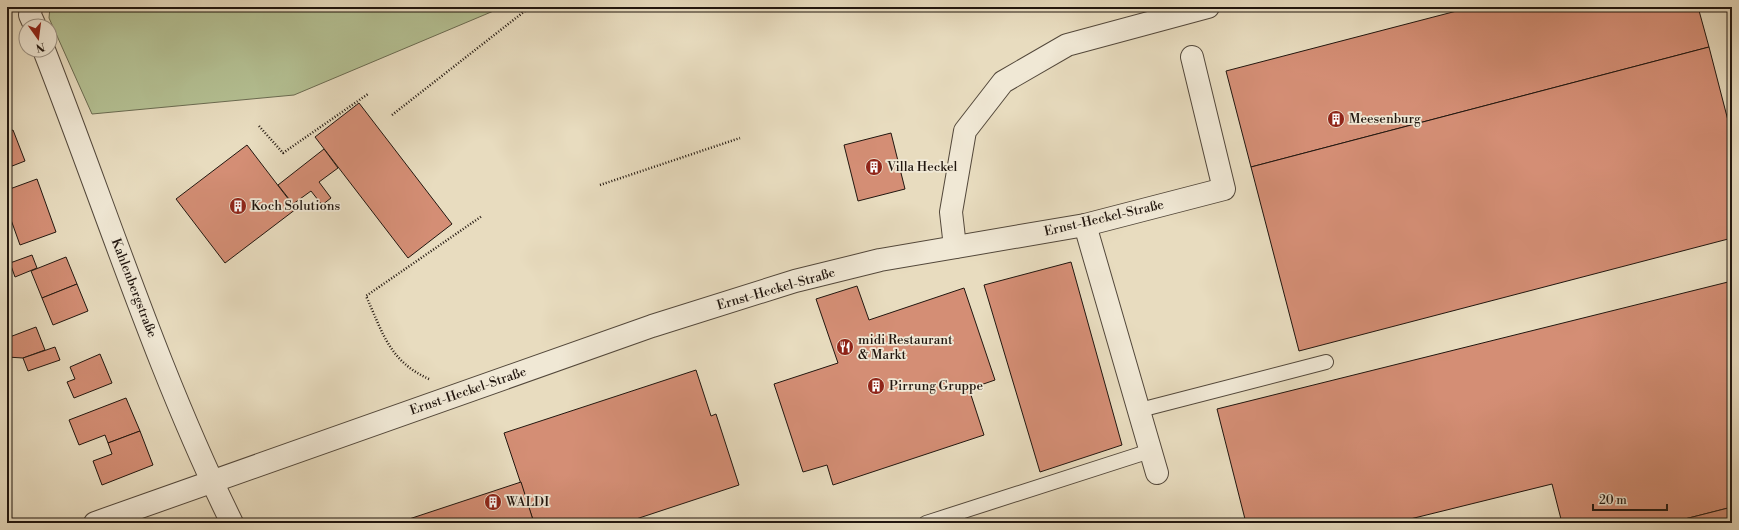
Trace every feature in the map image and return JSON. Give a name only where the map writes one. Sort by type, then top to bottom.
[{"type":"street","points":[[31,7],[30,15],[31,18]]},
{"type":"street","points":[[955,247],[951,212],[965,131],[1003,82],[1067,45],[1208,7]]},
{"type":"street","name":"Ernst-Heckel-Straße","points":[[95,523],[652,326],[795,281],[880,260],[1086,225],[1224,189],[1192,57]]},
{"type":"street","name":"Kahlenbergstraße","points":[[47,58],[178,404],[211,482],[232,523]]},
{"type":"street","points":[[1086,225],[1157,473]]},
{"type":"lane","points":[[1140,410],[1326,362]]},
{"type":"lane","points":[[926,523],[1150,451]]},
{"type":"path","points":[[392,115],[530,7]]},
{"type":"path","points":[[259,126],[283,153],[368,94]]},
{"type":"path","points":[[600,185],[740,138]]},
{"type":"path","points":[[467,391],[446,386],[422,376],[402,363],[387,343],[366,296],[482,216]]},
{"type":"green space","points":[[50,7],[503,7],[294,95],[92,114],[58,38],[58,18],[49,18]]},
{"type":"building","name":"Meesenburg","points":[[1472,7],[1698,7],[1709,47],[1251,167],[1226,71]]},
{"type":"building","points":[[1709,47],[1732,136],[1732,238],[1299,351],[1251,167]]},
{"type":"building","points":[[359,103],[452,224],[408,258],[315,137]]},
{"type":"building","points":[[13,130],[25,161],[7,168],[7,132]]},
{"type":"building","name":"Villa Heckel","points":[[891,133],[905,189],[858,201],[844,145]]},
{"type":"building","name":"Koch Solutions","points":[[247,145],[296,209],[225,263],[176,199]]},
{"type":"building","points":[[324,149],[338,168],[319,182],[331,198],[322,205],[311,191],[293,204],[278,185]]},
{"type":"building","points":[[37,179],[56,232],[20,245],[10,217],[7,218],[7,190]]},
{"type":"building","points":[[32,255],[37,268],[15,277],[10,263]]},
{"type":"building","points":[[66,257],[77,284],[42,298],[31,271]]},
{"type":"building","points":[[1071,262],[1122,445],[1040,472],[984,285]]},
{"type":"building","points":[[1732,281],[1732,507],[1669,523],[1562,523],[1552,484],[1394,523],[1246,523],[1217,409]]},
{"type":"building","points":[[77,284],[88,311],[53,325],[42,298]]},
{"type":"building","name":"Pirrung Gruppe","points":[[857,286],[869,320],[964,288],[995,380],[969,389],[984,435],[833,485],[827,465],[803,472],[774,384],[838,363],[816,299]]},
{"type":"building","points":[[36,327],[45,350],[23,358],[7,357],[7,338]]},
{"type":"building","points":[[55,347],[60,360],[28,371],[23,358]]},
{"type":"building","points":[[100,354],[112,383],[74,398],[67,382],[75,379],[70,367]]},
{"type":"building","points":[[696,370],[711,416],[716,414],[739,485],[624,523],[534,523],[504,433]]},
{"type":"building","points":[[126,398],[140,431],[108,443],[105,435],[79,445],[69,420]]},
{"type":"building","points":[[140,431],[153,465],[102,485],[93,461],[112,454],[108,443]]},
{"type":"building","name":"WALDI","points":[[521,482],[534,523],[397,523]]},
{"type":"building","points":[[1732,507],[1732,523],[1669,523]]},
{"type":"place","name":"Meesenburg","points":[[1336,119]]},
{"type":"place","name":"Villa Heckel","points":[[874,167]]},
{"type":"place","name":"Koch Solutions","points":[[238,206]]},
{"type":"place","name":"midi Restaurant & Markt","points":[[845,347]]},
{"type":"place","name":"Pirrung Gruppe","points":[[876,386]]},
{"type":"place","name":"WALDI","points":[[493,502]]}]
